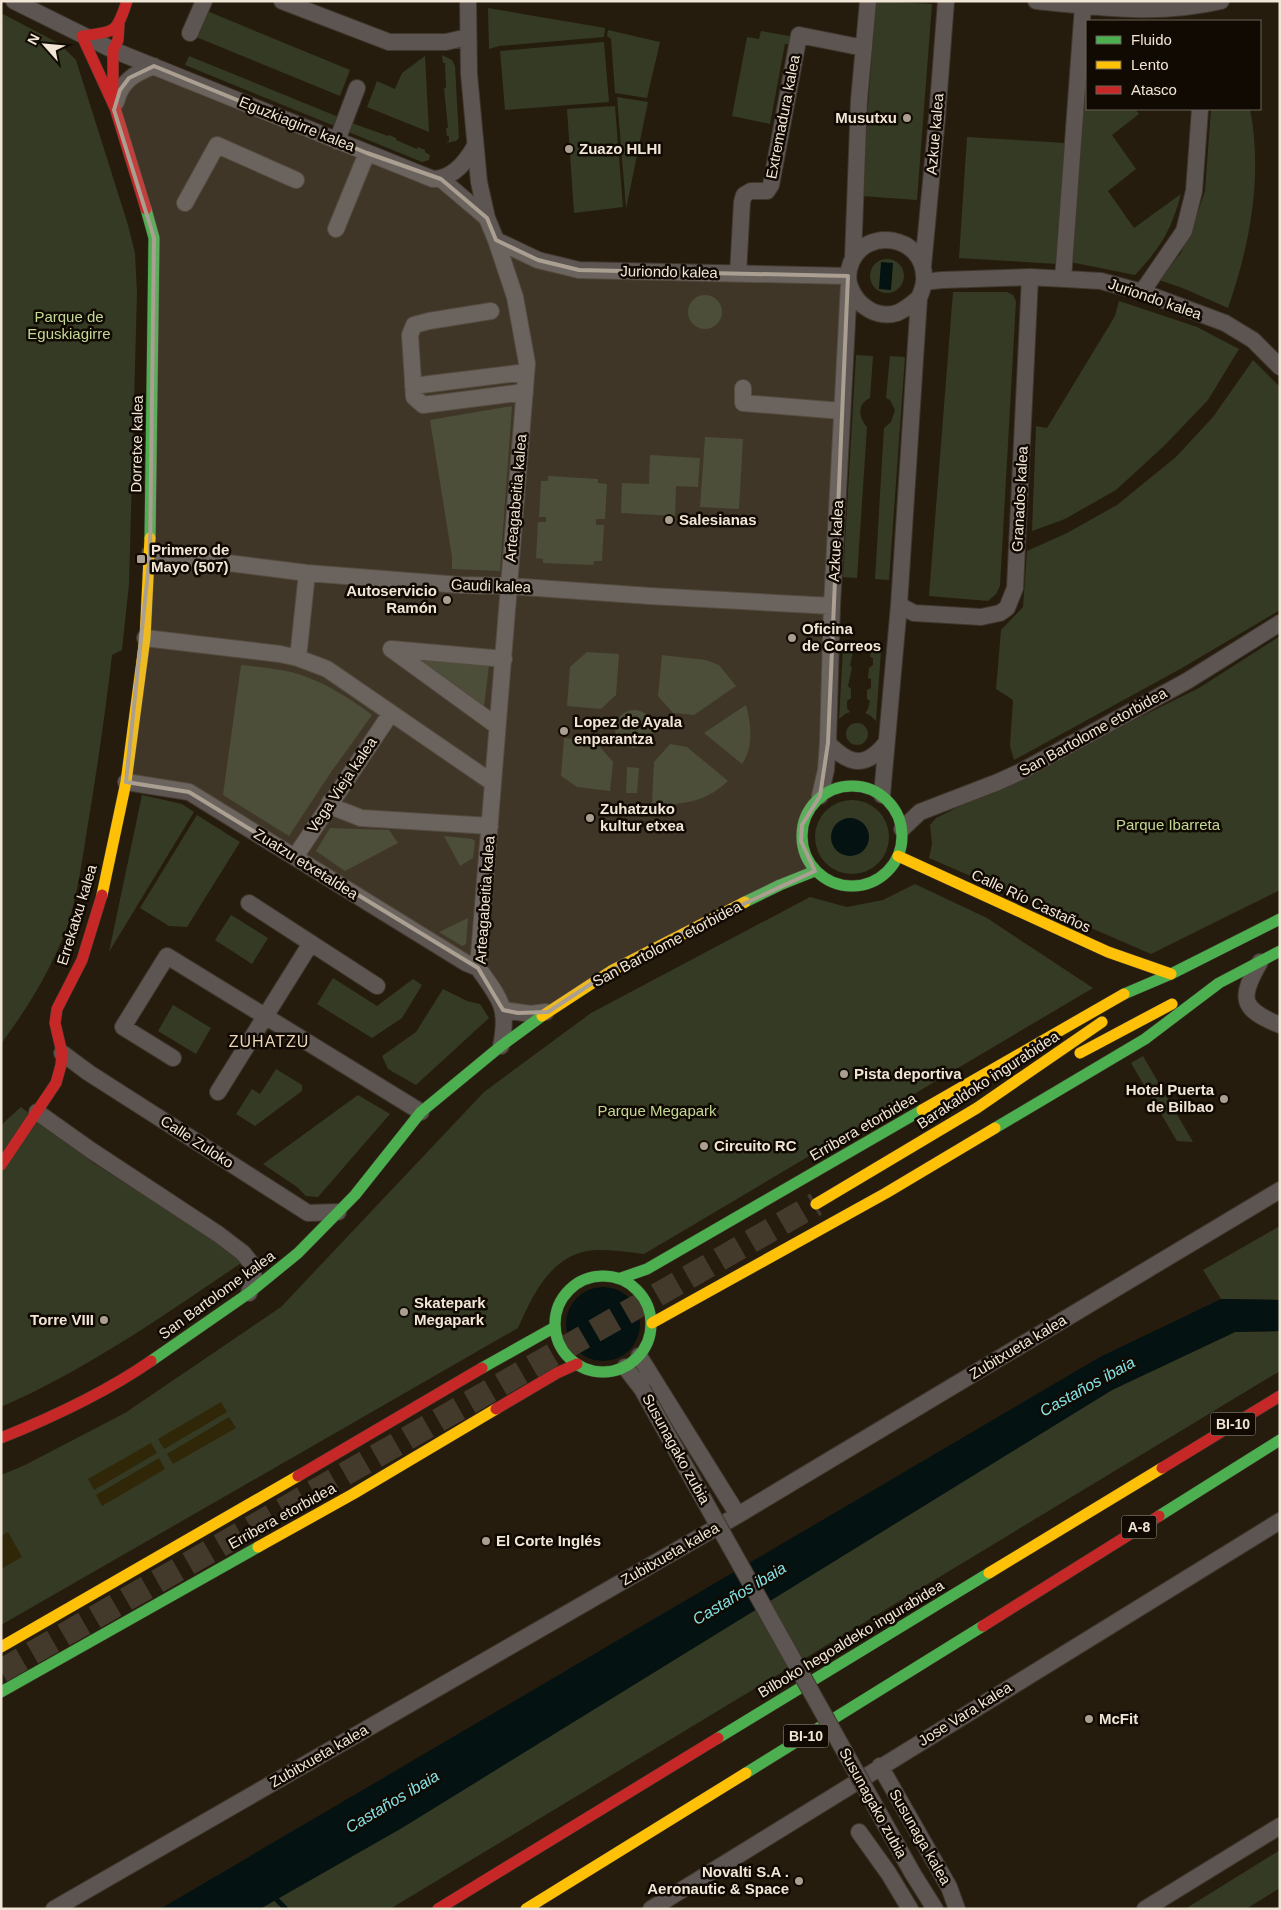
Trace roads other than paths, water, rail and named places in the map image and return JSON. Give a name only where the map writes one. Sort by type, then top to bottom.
[{"type":"main road","name":"Dorretxe kalea","points":[[114,110],[113,50],[118,40],[119,25],[127,1]]},
{"type":"main road","points":[[82,36],[109,32],[119,25]]},
{"type":"main road","name":"Dorretxe kalea","points":[[82,36],[92,54],[114,110],[148,211],[154,238],[150,553],[144,638],[126,782]]},
{"type":"main road","name":"Errekatxu kalea","points":[[62,1053],[55,1023],[57,1009],[82,960],[105,885],[126,782]]},
{"type":"main road","points":[[850,785],[867,788],[882,795],[898,816],[902,829],[902,843],[898,856],[889,870],[876,880],[861,886],[844,886],[828,881],[815,871],[806,857],[801,841],[802,825],[809,809],[820,796],[834,788],[850,785]]},
{"type":"main road","name":"Calle Río Castaños","points":[[898,856],[1108,952],[1171,974]]},
{"type":"main road","name":"San Bartolome etorbidea","points":[[501,1046],[548,1012],[611,971],[780,885],[815,871]]},
{"type":"main road","name":"Erribera etorbidea","points":[[621,1278],[647,1269],[1117,997],[1171,974],[1280,918]]},
{"type":"main road","points":[[652,1323],[886,1193],[1145,1039],[1219,983],[1280,951]]},
{"type":"main road","points":[[1108,952],[1117,966]]},
{"type":"main road","name":"Barakaldoko ingurabidea","points":[[816,1204],[978,1108],[1171,974]]},
{"type":"main road","points":[[978,1108],[1205,986],[1219,983]]},
{"type":"main road","points":[[1117,997],[1119,985]]},
{"type":"main road","name":"San Bartolome kalea","points":[[1,1438],[42,1421],[124,1380],[249,1293],[298,1254],[338,1212],[355,1194],[420,1112],[501,1046]]},
{"type":"main road","points":[[1,1165],[56,1083],[62,1053]]},
{"type":"main road","points":[[605,1275],[621,1278],[633,1285],[643,1296],[649,1309],[652,1323],[646,1346],[639,1356],[625,1367],[612,1371],[598,1372],[587,1370],[566,1354],[558,1342],[555,1327],[556,1311],[563,1296],[574,1284],[589,1277],[605,1275]]},
{"type":"main road","name":"Erribera etorbidea","points":[[1,1647],[555,1327]]},
{"type":"main road","name":"Erribera etorbidea","points":[[1,1692],[345,1499],[557,1373],[577,1364]]},
{"type":"main road","name":"Bilboko hegoaldeko ingurabidea","points":[[438,1909],[1280,1396]]},
{"type":"main road","name":"BI-10","points":[[1194,1493],[1280,1440]]},
{"type":"main road","name":"A-8","points":[[1085,1560],[1194,1493]]},
{"type":"main road","name":"BI-10","points":[[526,1909],[851,1709],[1085,1560]]},
{"type":"street","name":"Eguzkiagirre kalea","points":[[14,1],[113,50],[433,179],[441,179]]},
{"type":"street","points":[[190,33],[204,1]]},
{"type":"street","points":[[282,1],[389,42],[446,42],[468,37]]},
{"type":"street","name":"Arteagabeitia kalea","points":[[468,1],[468,37],[479,182],[487,218],[515,297],[526,351],[525,392],[478,968],[496,992],[503,1010],[505,1026],[501,1046]]},
{"type":"street","points":[[868,1],[859,100],[853,258],[849,281],[854,297],[862,306],[873,312],[885,314],[898,313],[922,290]]},
{"type":"street","name":"Azkue kalea","points":[[923,266],[946,1]]},
{"type":"street","points":[[1036,1],[1160,16],[1221,1]]},
{"type":"street","points":[[1063,279],[1073,4]]},
{"type":"street","name":"Extremadura kalea","points":[[738,274],[742,202],[744,195],[751,191],[767,191],[771,185],[799,35],[864,48]]},
{"type":"street","points":[[114,110],[116,99],[124,84],[136,74],[154,66]]},
{"type":"street","points":[[337,141],[357,88]]},
{"type":"street","points":[[1142,292],[1184,230],[1194,192],[1200,110]]},
{"type":"street","points":[[186,203],[216,145],[296,180]]},
{"type":"street","points":[[441,179],[449,176],[459,168],[475,146]]},
{"type":"street","points":[[336,229],[367,153]]},
{"type":"street","name":"Arteagabeitia kalea","points":[[441,179],[487,218]]},
{"type":"street","points":[[853,258],[860,248],[872,241],[884,238],[908,245],[917,254],[923,266],[899,605],[882,795]]},
{"type":"street","name":"Juriondo kalea","points":[[496,240],[538,260],[579,270],[738,274],[849,281]]},
{"type":"street","name":"Juriondo kalea","points":[[922,290],[942,280],[1030,277],[1101,281],[1142,292],[1224,323],[1254,340],[1280,367]]},
{"type":"street","name":"Granados kalea","points":[[899,605],[914,612],[981,617],[1000,613],[1007,608],[1015,588],[1030,277]]},
{"type":"street","name":"Azkue kalea","points":[[820,796],[826,770],[828,744],[832,606],[849,281]]},
{"type":"street","points":[[491,312],[429,321],[414,326],[410,335],[414,397],[422,405],[525,392]]},
{"type":"street","points":[[414,386],[526,372]]},
{"type":"street","points":[[743,388],[743,403],[842,410]]},
{"type":"street","name":"Gaudi kalea","points":[[150,553],[307,573],[460,585],[509,586],[832,606]]},
{"type":"street","points":[[298,658],[307,573]]},
{"type":"street","name":"San Bartolome etorbidea","points":[[902,829],[920,812],[1022,771],[1187,680],[1280,623]]},
{"type":"street","points":[[144,638],[280,654],[298,658],[326,669],[493,783]]},
{"type":"street","points":[[497,726],[392,649],[504,659]]},
{"type":"street","name":"Vega Vieja kalea","points":[[295,857],[391,713]]},
{"type":"street","points":[[828,744],[841,756],[854,761],[867,760],[877,755],[886,743]]},
{"type":"street","name":"Zuatzu etxetaldea","points":[[126,782],[190,792],[466,963],[478,968]]},
{"type":"street","points":[[330,802],[338,809],[361,818],[490,826]]},
{"type":"street","points":[[249,903],[377,986]]},
{"type":"street","points":[[218,1092],[311,943]]},
{"type":"street","points":[[173,1058],[123,1027],[167,956],[420,1112]]},
{"type":"street","points":[[1262,960],[1246,992],[1247,1003],[1259,1017],[1280,1025]]},
{"type":"street","points":[[503,1010],[531,1014],[548,1012]]},
{"type":"street","name":"Calle Zuloko","points":[[62,1053],[89,1073],[308,1212],[338,1212]]},
{"type":"street","points":[[37,1112],[92,1151],[218,1234],[243,1253],[251,1263],[254,1278],[249,1293]]},
{"type":"street","name":"Zubitxueta kalea","points":[[54,1909],[738,1515],[1280,1190]]},
{"type":"street","points":[[639,1356],[738,1515]]},
{"type":"street","name":"Susunagako zubia","points":[[625,1367],[642,1389],[913,1874]]},
{"type":"street","name":"Jose Vara kalea","points":[[652,1909],[880,1766],[1280,1521]]},
{"type":"street","name":"Susunaga kalea","points":[[880,1766],[949,1887],[957,1909]]},
{"type":"street","points":[[1145,1909],[1280,1826]]},
{"type":"street","points":[[859,1832],[889,1874],[910,1909]]},
{"type":"street","name":"Susunaga kalea","points":[[913,1874],[930,1909]]},
{"type":"street","name":"Susunaga kalea","points":[[913,1874],[935,1909]]},
{"type":"water","points":[[881,262],[893,263],[891,290],[879,289]]},
{"type":"water","points":[[850,818],[863,824],[869,837],[863,850],[850,856],[837,850],[831,837],[837,824]]},
{"type":"water","points":[[603,1287],[617,1290],[629,1298],[637,1310],[640,1324],[637,1338],[629,1350],[617,1358],[603,1361],[589,1358],[577,1350],[569,1338],[566,1324],[569,1310],[577,1298],[589,1290]]},
{"type":"water","name":"Castaños ibaia","points":[[1221,1299],[1280,1300],[1280,1331],[1235,1332],[1112,1390],[402,1828],[260,1909],[160,1909],[1100,1357]]},
{"type":"waterway","points":[[272,1895],[286,1909]]},
{"type":"tunnel","points":[[1,1671],[816,1204]]},
{"type":"place","name":"Musutxu","points":[[907,118]]},
{"type":"place","name":"Zuazo HLHI","points":[[569,149]]},
{"type":"place","name":"Salesianas","points":[[669,520]]},
{"type":"place","name":"Primero de Mayo (507)","points":[[141,559]]},
{"type":"place","name":"Autoservicio Ramón","points":[[447,600]]},
{"type":"place","name":"Oficina de Correos","points":[[792,638]]},
{"type":"place","name":"Lopez de Ayala enparantza","points":[[564,731]]},
{"type":"place","name":"Zuhatzuko kultur etxea","points":[[590,818]]},
{"type":"place","name":"Pista deportiva","points":[[844,1074]]},
{"type":"place","name":"Hotel Puerta de Bilbao","points":[[1224,1099]]},
{"type":"place","name":"Circuito RC","points":[[704,1146]]},
{"type":"place","name":"Skatepark Megapark","points":[[404,1312]]},
{"type":"place","name":"Torre VIII","points":[[104,1320]]},
{"type":"place","name":"El Corte Inglés","points":[[486,1541]]},
{"type":"place","name":"McFit","points":[[1089,1719]]},
{"type":"place","name":"Novalti S.A . Aeronautic & Space","points":[[799,1881]]},
{"type":"district","name":"ZUHATZU","points":[[269,1041]]},
{"type":"park label","name":"Parque de Eguskiagirre","points":[[69,326]]},
{"type":"park label","name":"Parque Ibarreta","points":[[1168,825]]},
{"type":"park label","name":"Parque Megapark","points":[[657,1111]]}]
